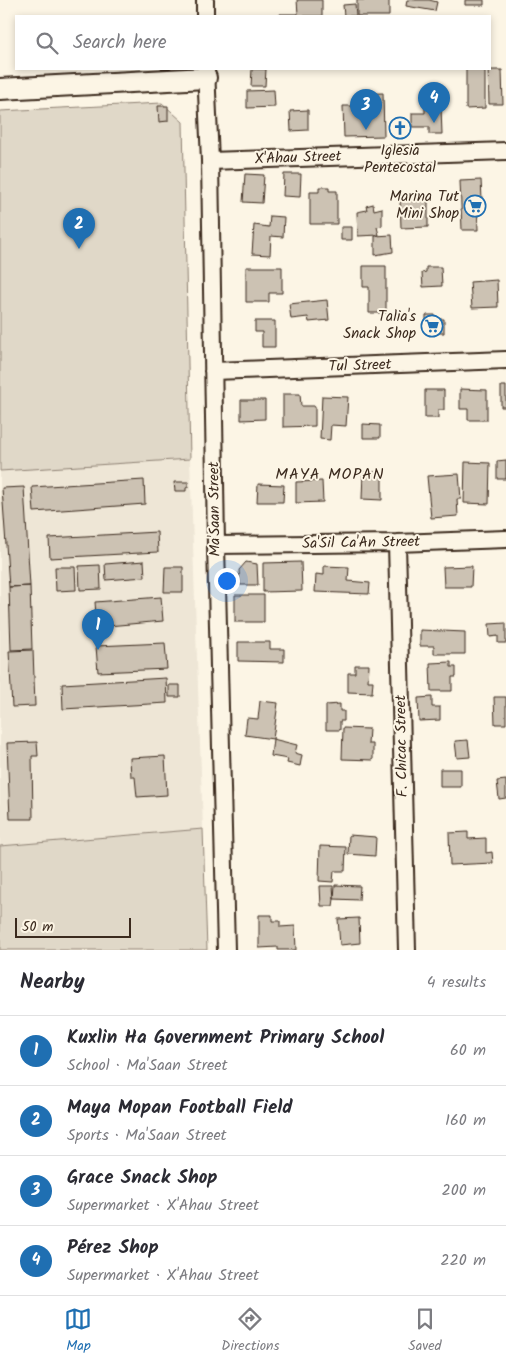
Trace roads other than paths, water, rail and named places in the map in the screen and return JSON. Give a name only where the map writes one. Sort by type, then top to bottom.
[{"type":"street","points":[[205,0],[205,15]]},
{"type":"street","points":[[0,89],[206,73]]},
{"type":"street","name":"Ma'Saan Street","points":[[206,73],[210,161],[216,545],[226,950]]},
{"type":"street","name":"X'Ahau Street","points":[[210,161],[506,151]]},
{"type":"street","name":"Tul Street","points":[[213,371],[506,360]]},
{"type":"street","name":"Sa'Sil Ca'An Street","points":[[216,545],[397,543],[506,539]]},
{"type":"street","name":"F. Chicac Street","points":[[397,543],[406,950]]},
{"type":"place","name":"Pérez Shop","points":[[434,123]]},
{"type":"place","name":"Iglesia Pentecostal","points":[[400,128]]},
{"type":"place","name":"Grace Snack Shop","points":[[366,130]]},
{"type":"place","name":"Marina Tut Mini Shop","points":[[475,206]]},
{"type":"place","name":"Maya Mopan Football Field","points":[[79,249]]},
{"type":"place","name":"Talia's Snack Shop","points":[[432,326]]},
{"type":"place","name":"Kuxlin Ha Government Primary School","points":[[98,650]]},
{"type":"district","name":"MAYA MOPAN","points":[[330,474]]}]
